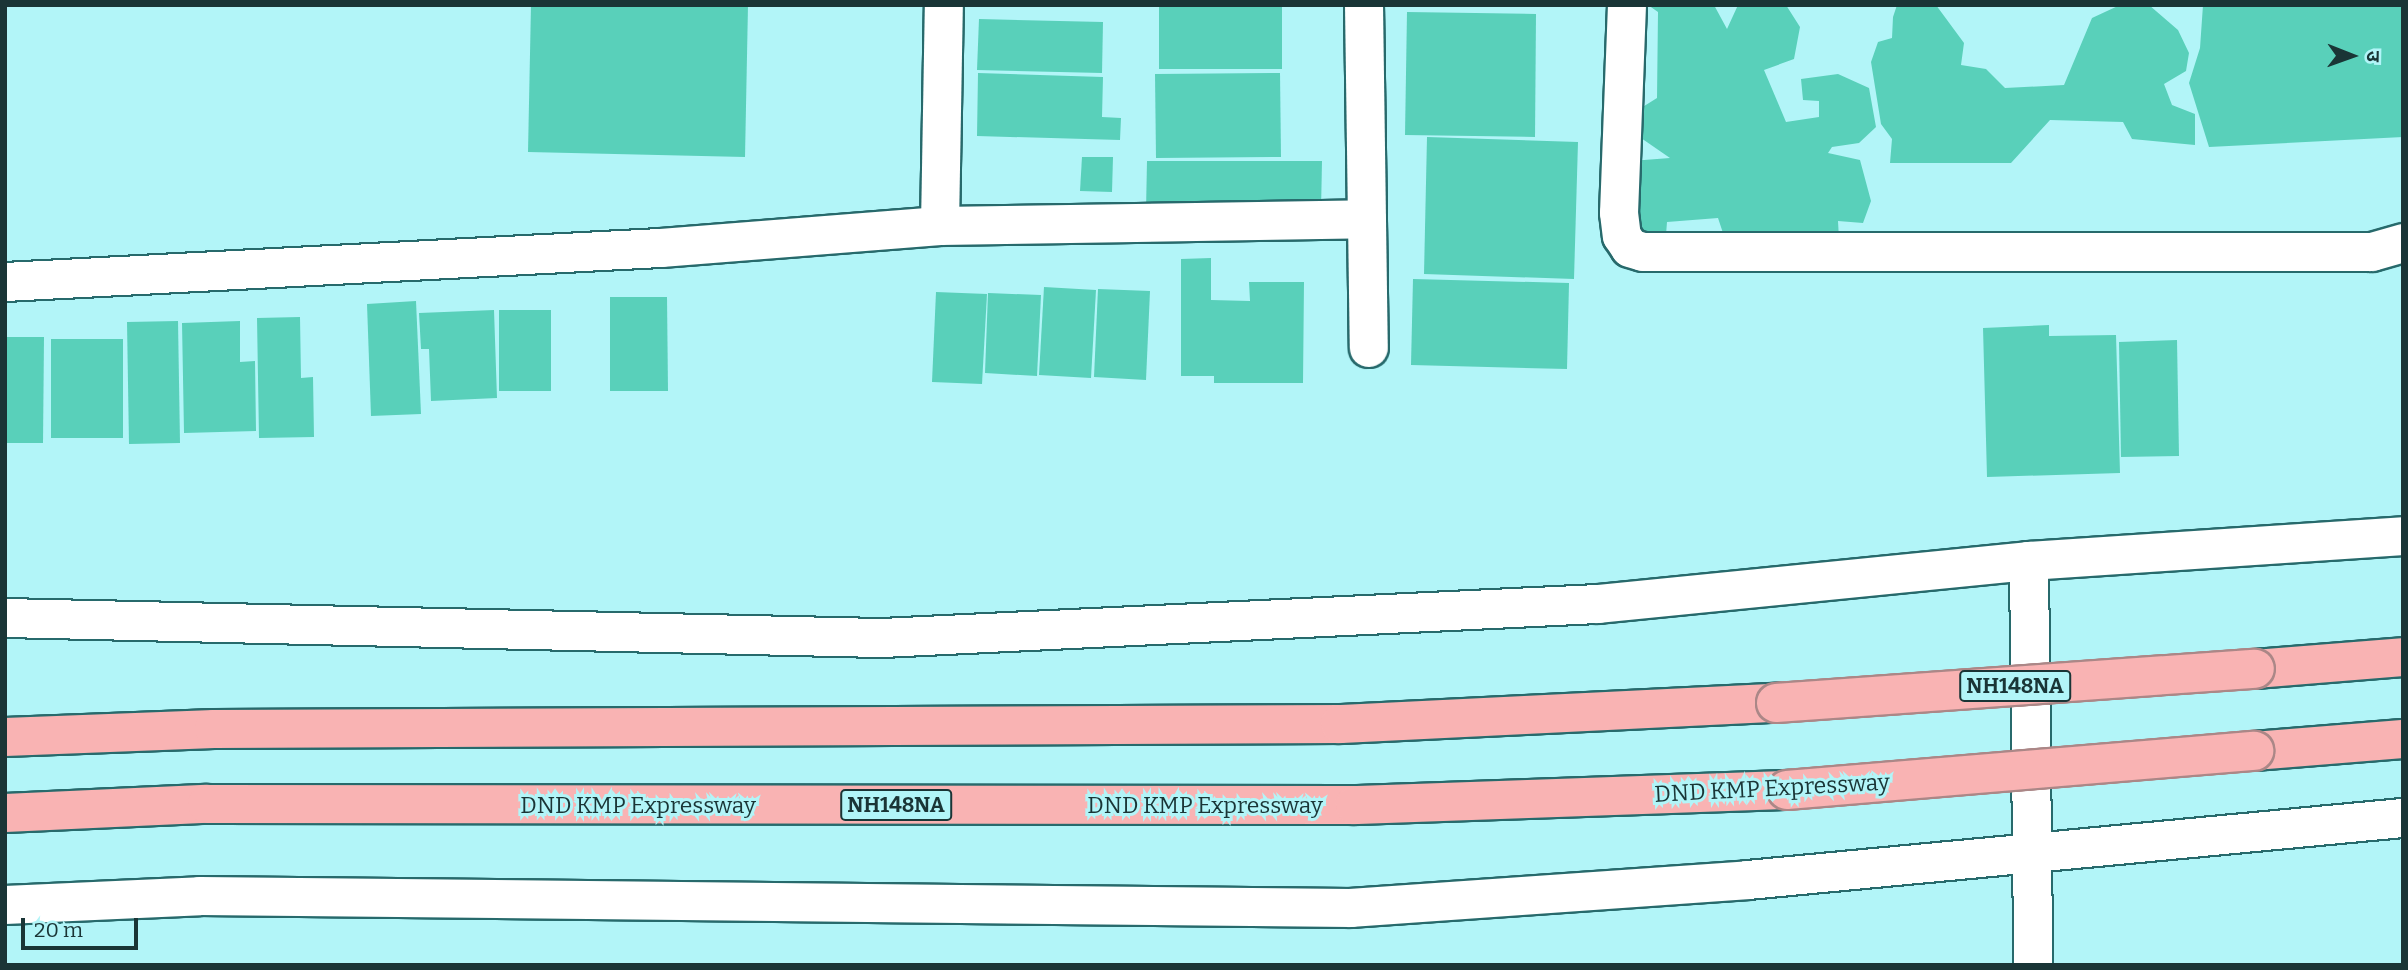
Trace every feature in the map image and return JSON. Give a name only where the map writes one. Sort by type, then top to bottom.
[{"type":"highway","name":"NH148NA","points":[[5,737],[214,729],[1340,724],[1776,704],[2403,657]]},
{"type":"highway","name":"DND KMP Expressway","points":[[5,813],[206,804],[1341,805],[1787,790],[2403,739]]},
{"type":"street","points":[[940,226],[944,5]]},
{"type":"street","points":[[1364,5],[1369,348]]},
{"type":"street","points":[[1627,5],[1619,213],[1622,236],[1630,248],[1643,252],[2372,252],[2403,243]]},
{"type":"street","points":[[5,282],[661,248],[940,226],[1367,219]]},
{"type":"street","points":[[5,618],[882,638],[1598,604],[2029,561],[2403,536]]},
{"type":"street","points":[[2029,561],[2033,965]]},
{"type":"street","points":[[5,905],[200,896],[1351,908],[1748,880],[2403,818]]},
{"type":"building","points":[[531,5],[748,5],[745,157],[528,152]]},
{"type":"building","points":[[1159,5],[1282,5],[1282,69],[1159,69]]},
{"type":"building","points":[[1648,5],[1714,5],[1727,29],[1738,5],[1786,5],[1800,27],[1794,59],[1764,70],[1786,122],[1819,117],[1819,101],[1803,100],[1801,79],[1838,74],[1869,88],[1876,127],[1859,143],[1832,147],[1828,153],[1860,160],[1871,201],[1863,223],[1838,221],[1839,239],[1725,239],[1718,218],[1667,222],[1666,235],[1634,235],[1631,161],[1670,158],[1641,138],[1641,108],[1657,98],[1658,12]]},
{"type":"building","points":[[1897,5],[1936,5],[1964,43],[1961,65],[1986,69],[2005,88],[2064,85],[2092,18],[2120,5],[2149,5],[2178,30],[2189,53],[2186,71],[2164,84],[2172,105],[2195,114],[2195,145],[2132,139],[2123,122],[2050,120],[2011,163],[1890,163],[1892,139],[1881,124],[1871,62],[1878,42],[1892,38],[1893,17]]},
{"type":"building","points":[[2203,5],[2403,5],[2403,137],[2209,147],[2189,83],[2200,48]]},
{"type":"building","points":[[1407,12],[1536,14],[1535,137],[1405,135]]},
{"type":"building","points":[[979,19],[1103,22],[1102,73],[977,70]]},
{"type":"building","points":[[978,73],[1103,77],[1102,117],[1121,118],[1120,140],[977,136]]},
{"type":"building","points":[[1280,73],[1281,157],[1156,158],[1155,74]]},
{"type":"building","points":[[1427,137],[1578,142],[1574,279],[1424,274]]},
{"type":"building","points":[[1082,157],[1113,157],[1112,192],[1080,191]]},
{"type":"building","points":[[1147,161],[1322,161],[1321,211],[1146,211]]},
{"type":"building","points":[[1211,258],[1211,300],[1250,301],[1249,282],[1304,282],[1303,383],[1214,383],[1214,376],[1181,376],[1181,259]]},
{"type":"building","points":[[1413,279],[1569,283],[1567,369],[1411,365]]},
{"type":"building","points":[[1044,287],[1096,290],[1091,378],[1039,375]]},
{"type":"building","points":[[1098,289],[1150,291],[1146,380],[1094,377]]},
{"type":"building","points":[[936,292],[987,294],[982,384],[932,382]]},
{"type":"building","points":[[988,293],[1041,295],[1037,376],[985,373]]},
{"type":"building","points":[[610,297],[667,297],[668,391],[610,391]]},
{"type":"building","points":[[416,301],[421,414],[371,416],[367,304]]},
{"type":"building","points":[[494,310],[497,398],[431,401],[429,349],[421,349],[419,313]]},
{"type":"building","points":[[499,310],[551,310],[551,391],[499,391]]},
{"type":"building","points":[[300,317],[301,378],[313,377],[314,437],[259,438],[257,318]]},
{"type":"building","points":[[178,321],[180,443],[129,444],[127,322]]},
{"type":"building","points":[[240,321],[240,362],[255,361],[256,431],[184,433],[182,323]]},
{"type":"building","points":[[2049,325],[2049,336],[2116,335],[2120,473],[1987,477],[1983,328]]},
{"type":"building","points":[[5,337],[44,337],[43,443],[5,443]]},
{"type":"building","points":[[51,339],[123,339],[123,438],[51,438]]},
{"type":"building","points":[[2177,340],[2179,456],[2121,457],[2119,342]]}]
